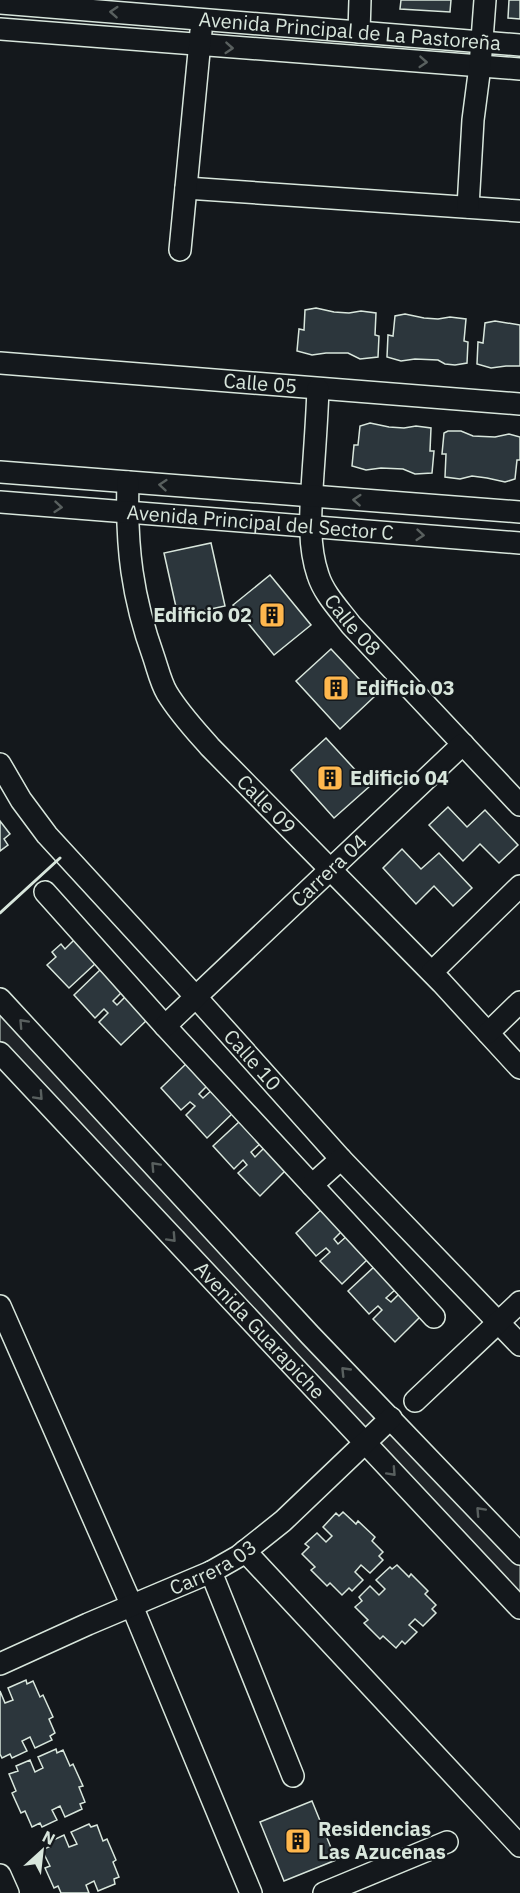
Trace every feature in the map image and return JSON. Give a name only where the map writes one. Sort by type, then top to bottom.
[{"type":"street","points":[[360,0],[371,58]]},
{"type":"street","points":[[468,207],[473,120],[485,0]]},
{"type":"street","name":"Avenida Principal de La Pastoreña","points":[[0,3],[520,45]]},
{"type":"street","points":[[180,250],[202,19]]},
{"type":"street","name":"Avenida Principal de La Pastoreña","points":[[0,29],[520,69]]},
{"type":"street","points":[[186,188],[520,211]]},
{"type":"street","name":"Calle 05","points":[[0,363],[520,404]]},
{"type":"street","name":"Calle 08","points":[[318,389],[312,526],[318,575],[326,594],[351,625],[520,805]]},
{"type":"street","name":"Avenida Principal del Sector C","points":[[0,472],[520,512]]},
{"type":"street","name":"Calle 09","points":[[128,482],[128,552],[136,602],[166,691],[210,747],[432,972],[520,1068]]},
{"type":"street","name":"Avenida Principal del Sector C","points":[[0,502],[520,543]]},
{"type":"street","name":"Carrera 04","points":[[165,1026],[463,744]]},
{"type":"street","name":"Calle 10","points":[[0,764],[21,800],[47,835],[341,1159],[520,1345]]},
{"type":"street","points":[[432,972],[520,886]]},
{"type":"street","points":[[45,892],[165,1026],[434,1317]]},
{"type":"street","name":"Avenida Guarapiche","points":[[0,999],[310,1335],[520,1554]]},
{"type":"street","points":[[488,1034],[520,1002]]},
{"type":"street","name":"Avenida Guarapiche","points":[[0,1053],[520,1608]]},
{"type":"street","points":[[312,1185],[341,1159]]},
{"type":"street","points":[[415,1401],[520,1302]]},
{"type":"street","points":[[0,1306],[132,1606],[251,1893]]},
{"type":"street","name":"Carrera 03","points":[[0,1664],[211,1572],[245,1551],[283,1521],[391,1418]]},
{"type":"street","points":[[245,1551],[520,1846]]},
{"type":"street","points":[[211,1572],[293,1776]]},
{"type":"street","points":[[324,1893],[447,1842]]},
{"type":"street","points":[[0,1875],[8,1893]]},
{"type":"shaded area","points":[[0,999],[520,1554],[520,1608],[0,1053]]},
{"type":"building","points":[[401,0],[451,0],[450,12],[400,9]]},
{"type":"building","points":[[509,0],[520,0],[520,19],[508,18]]},
{"type":"building","points":[[316,308],[334,312],[376,313],[375,335],[379,336],[378,357],[360,359],[348,353],[312,355],[297,351],[299,329],[304,330],[305,310]]},
{"type":"building","points":[[405,314],[424,318],[466,319],[464,341],[468,342],[467,363],[455,365],[445,364],[438,360],[415,359],[401,361],[387,357],[388,335],[393,336],[395,316]]},
{"type":"building","points":[[495,321],[520,325],[520,366],[491,368],[477,364],[478,342],[483,343],[485,323]]},
{"type":"building","points":[[370,423],[389,427],[431,428],[430,451],[434,451],[432,473],[415,474],[403,469],[381,468],[366,470],[352,466],[354,445],[358,445],[360,426]]},
{"type":"building","points":[[461,431],[473,436],[495,437],[509,434],[520,437],[520,460],[517,460],[515,479],[505,482],[472,476],[460,479],[445,477],[446,454],[442,454],[444,433]]},
{"type":"building","points":[[211,543],[225,606],[178,616],[164,553]]},
{"type":"building","name":"Edificio 02","points":[[270,575],[311,625],[274,655],[233,605]]},
{"type":"building","name":"Edificio 03","points":[[331,649],[375,696],[340,729],[296,681]]},
{"type":"building","name":"Edificio 04","points":[[326,738],[370,786],[334,818],[291,770]]},
{"type":"building","points":[[448,807],[467,827],[485,810],[518,845],[499,863],[480,844],[463,861],[429,825]]},
{"type":"building","points":[[0,821],[10,834],[4,839],[8,845],[0,851]]},
{"type":"building","points":[[402,849],[421,869],[439,853],[472,888],[453,906],[434,886],[416,904],[383,868]]},
{"type":"building","points":[[74,940],[96,963],[69,988],[47,965],[56,957],[52,952],[61,944],[65,949]]},
{"type":"building","points":[[101,969],[122,992],[113,1001],[117,1005],[126,996],[148,1019],[121,1045],[99,1022],[108,1013],[104,1009],[95,1018],[74,995]]},
{"type":"building","points":[[188,1062],[208,1085],[199,1094],[203,1098],[213,1089],[234,1112],[207,1138],[186,1115],[195,1106],[190,1102],[181,1110],[161,1088]]},
{"type":"building","points":[[240,1121],[261,1143],[251,1152],[255,1157],[265,1147],[286,1170],[260,1196],[238,1173],[247,1165],[243,1160],[234,1169],[213,1146]]},
{"type":"building","points":[[323,1208],[343,1230],[334,1239],[338,1244],[348,1235],[369,1258],[342,1284],[320,1261],[330,1252],[326,1248],[316,1256],[296,1233]]},
{"type":"building","points":[[375,1266],[396,1289],[386,1298],[391,1302],[400,1293],[421,1316],[395,1342],[373,1319],[382,1310],[378,1306],[369,1314],[348,1291]]},
{"type":"building","points":[[343,1512],[356,1524],[358,1521],[375,1537],[372,1541],[383,1552],[379,1556],[383,1560],[370,1573],[361,1565],[355,1572],[363,1580],[352,1591],[349,1588],[342,1595],[330,1583],[327,1586],[311,1570],[315,1567],[302,1554],[309,1547],[305,1544],[317,1533],[326,1542],[332,1536],[323,1527],[336,1513],[339,1516]]},
{"type":"building","points":[[397,1565],[409,1577],[411,1574],[428,1591],[425,1594],[436,1605],[432,1609],[436,1613],[423,1626],[415,1619],[409,1625],[417,1632],[405,1644],[402,1641],[396,1648],[383,1636],[380,1639],[364,1623],[368,1620],[355,1607],[362,1601],[359,1597],[370,1586],[379,1595],[385,1589],[376,1580],[390,1567],[392,1569]]},
{"type":"building","points":[[26,1680],[27,1684],[33,1681],[40,1697],[43,1695],[53,1717],[49,1719],[55,1733],[50,1736],[52,1740],[35,1748],[30,1737],[22,1741],[27,1751],[12,1758],[10,1754],[2,1758],[0,1754],[0,1691],[5,1703],[13,1700],[8,1688]]},
{"type":"building","points":[[56,1749],[57,1753],[63,1750],[70,1766],[73,1764],[83,1786],[79,1787],[85,1802],[80,1804],[82,1809],[65,1817],[60,1806],[52,1810],[57,1820],[42,1827],[40,1823],[32,1827],[25,1811],[21,1813],[12,1793],[16,1791],[9,1774],[18,1771],[16,1766],[30,1760],[35,1772],[43,1768],[38,1757]]},
{"type":"building","name":"Residencias Las Azucenas","points":[[312,1801],[336,1860],[284,1881],[260,1822]]},
{"type":"building","points":[[89,1824],[91,1827],[97,1825],[103,1841],[107,1839],[116,1860],[113,1862],[119,1877],[114,1879],[115,1884],[98,1891],[94,1881],[86,1885],[89,1893],[61,1893],[58,1886],[54,1888],[45,1868],[50,1866],[42,1850],[51,1846],[49,1842],[64,1835],[69,1847],[77,1844],[71,1832]]},
{"type":"wall","points":[[0,913],[60,858]]},
{"type":"place","name":"Edificio 02","points":[[272,615]]},
{"type":"place","name":"Edificio 03","points":[[336,688]]},
{"type":"place","name":"Edificio 04","points":[[330,778]]},
{"type":"place","name":"Residencias Las Azucenas","points":[[298,1841]]}]
